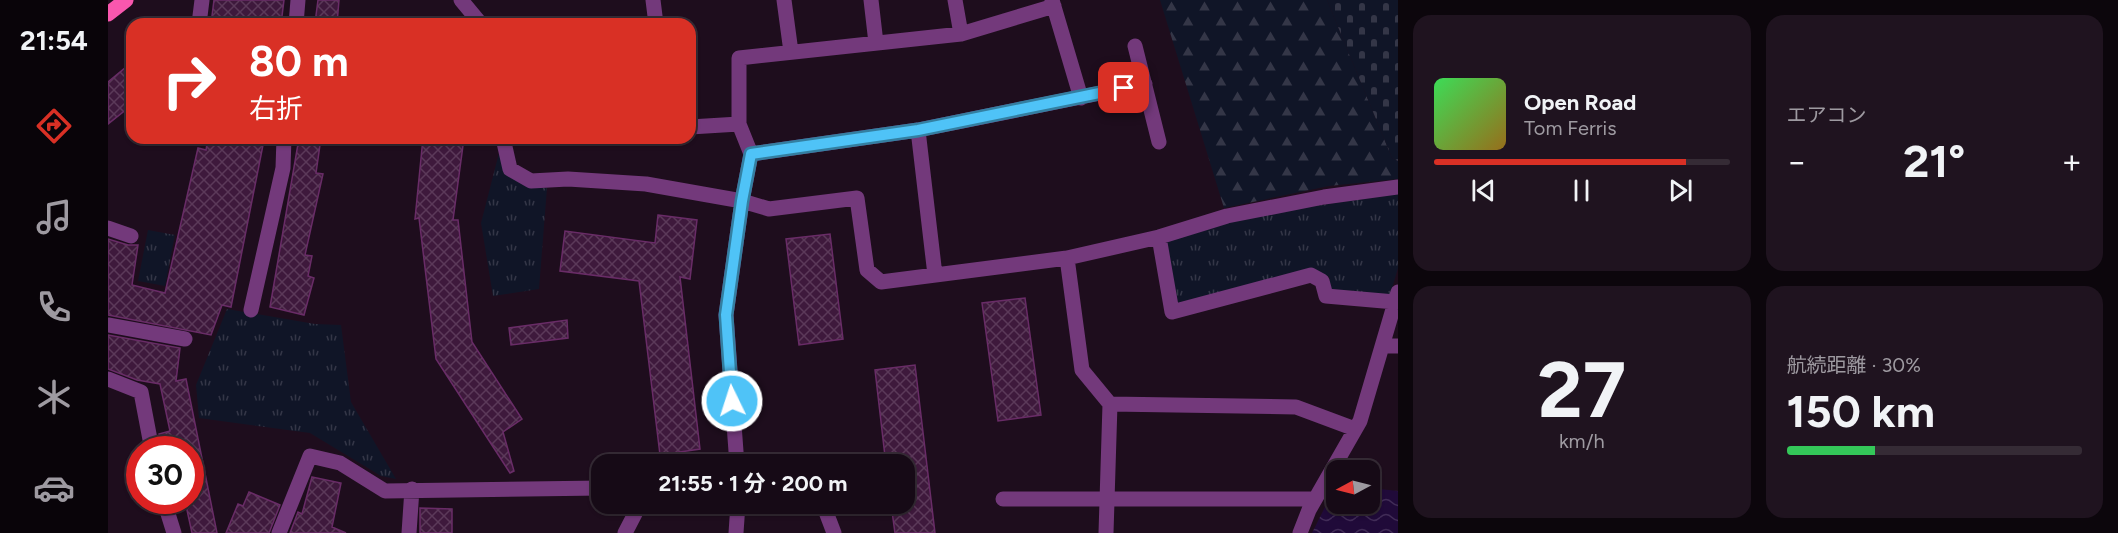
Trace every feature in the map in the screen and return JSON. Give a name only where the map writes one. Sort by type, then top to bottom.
[{"type":"main road","points":[[108,14],[126,0]]},
{"type":"street","points":[[200,18],[201,0]]},
{"type":"street","points":[[296,18],[298,0]]},
{"type":"street","points":[[461,0],[476,18]]},
{"type":"street","points":[[653,0],[655,18]]},
{"type":"street","points":[[784,0],[791,52]]},
{"type":"street","points":[[871,0],[876,43]]},
{"type":"street","points":[[955,0],[961,34]]},
{"type":"street","points":[[736,454],[726,315],[751,154],[739,124],[739,58],[961,34],[1053,3],[1081,98]]},
{"type":"street","points":[[1135,46],[1159,142]]},
{"type":"street","points":[[751,154],[918,130],[1145,84]]},
{"type":"street","points":[[696,127],[739,124]]},
{"type":"street","points":[[918,130],[935,275]]},
{"type":"street","points":[[251,310],[283,168],[284,144]]},
{"type":"street","points":[[504,144],[510,169],[531,181],[568,179],[646,183],[742,201],[769,209],[857,198],[867,270],[881,282],[1067,258],[1159,237],[1238,214],[1324,197],[1398,187]]},
{"type":"street","points":[[108,228],[131,236]]},
{"type":"street","points":[[1159,237],[1172,312],[1311,275],[1322,281],[1326,296],[1396,297],[1356,429],[1315,500],[1300,533]]},
{"type":"street","points":[[1067,258],[1082,370],[1110,404],[1106,533]]},
{"type":"street","points":[[108,325],[185,339]]},
{"type":"street","points":[[1382,346],[1398,346]]},
{"type":"street","points":[[108,379],[141,392],[149,436]]},
{"type":"street","points":[[1110,404],[1296,407],[1356,429]]},
{"type":"street","points":[[279,533],[310,456],[340,463],[385,491],[591,488]]},
{"type":"street","points":[[409,533],[412,489]]},
{"type":"street","points":[[1003,499],[1107,497],[1315,500]]},
{"type":"street","points":[[168,514],[174,533]]},
{"type":"street","points":[[625,533],[635,514]]},
{"type":"street","points":[[736,533],[737,514]]},
{"type":"street","points":[[827,514],[834,533]]},
{"type":"green space","points":[[1160,0],[1327,0],[1392,158],[1398,161],[1398,179],[1329,186],[1224,208]]},
{"type":"green space","points":[[1327,0],[1398,0],[1398,161],[1392,158]]},
{"type":"green space","points":[[499,153],[531,188],[547,188],[539,289],[493,296],[481,223]]},
{"type":"green space","points":[[1398,194],[1398,268],[1390,295],[1331,289],[1329,277],[1311,268],[1177,303],[1166,241],[1232,221]]},
{"type":"green space","points":[[148,230],[175,235],[165,286],[138,281]]},
{"type":"green space","points":[[227,309],[315,324],[341,325],[351,402],[396,479],[381,476],[310,433],[199,418],[196,385]]},
{"type":"water","points":[[1380,489],[1398,491],[1398,533],[1312,533],[1326,505],[1326,514],[1380,514]]},
{"type":"building","points":[[214,0],[284,0],[282,18],[212,18]]},
{"type":"building","points":[[318,0],[339,0],[338,18],[316,18]]},
{"type":"building","points":[[126,67],[126,110],[108,124],[108,82]]},
{"type":"building","points":[[207,144],[263,144],[231,307],[222,305],[211,335],[108,315],[108,239],[128,245],[138,245],[132,285],[165,293],[198,148],[206,150]]},
{"type":"building","points":[[298,144],[320,144],[316,173],[323,174],[305,255],[312,256],[308,276],[314,278],[304,315],[270,307]]},
{"type":"building","points":[[422,144],[463,144],[453,220],[458,220],[472,342],[522,419],[503,432],[514,471],[510,473],[436,359],[419,218],[415,219]]},
{"type":"building","points":[[658,215],[697,220],[690,279],[680,277],[700,449],[667,454],[660,454],[639,281],[560,271],[565,231],[655,243]]},
{"type":"building","points":[[830,234],[843,339],[799,345],[786,239]]},
{"type":"building","points":[[1025,298],[1041,415],[998,421],[982,303]]},
{"type":"building","points":[[567,320],[568,338],[511,345],[509,328]]},
{"type":"building","points":[[108,335],[180,348],[176,381],[186,379],[197,436],[159,436],[159,434],[170,431],[160,384],[137,380],[108,369]]},
{"type":"building","points":[[915,365],[935,533],[895,533],[892,514],[915,514],[915,454],[885,454],[875,370]]},
{"type":"building","points":[[204,468],[217,533],[192,533],[188,514],[204,514]]},
{"type":"building","points":[[312,477],[341,483],[332,527],[346,533],[290,533],[298,512],[302,514]]},
{"type":"building","points":[[249,492],[280,505],[269,533],[226,533],[238,504],[243,506]]},
{"type":"building","points":[[420,508],[452,509],[452,533],[420,533]]},
{"type":"route","points":[[732,401],[726,315],[751,154],[918,130],[1124,88]]}]
